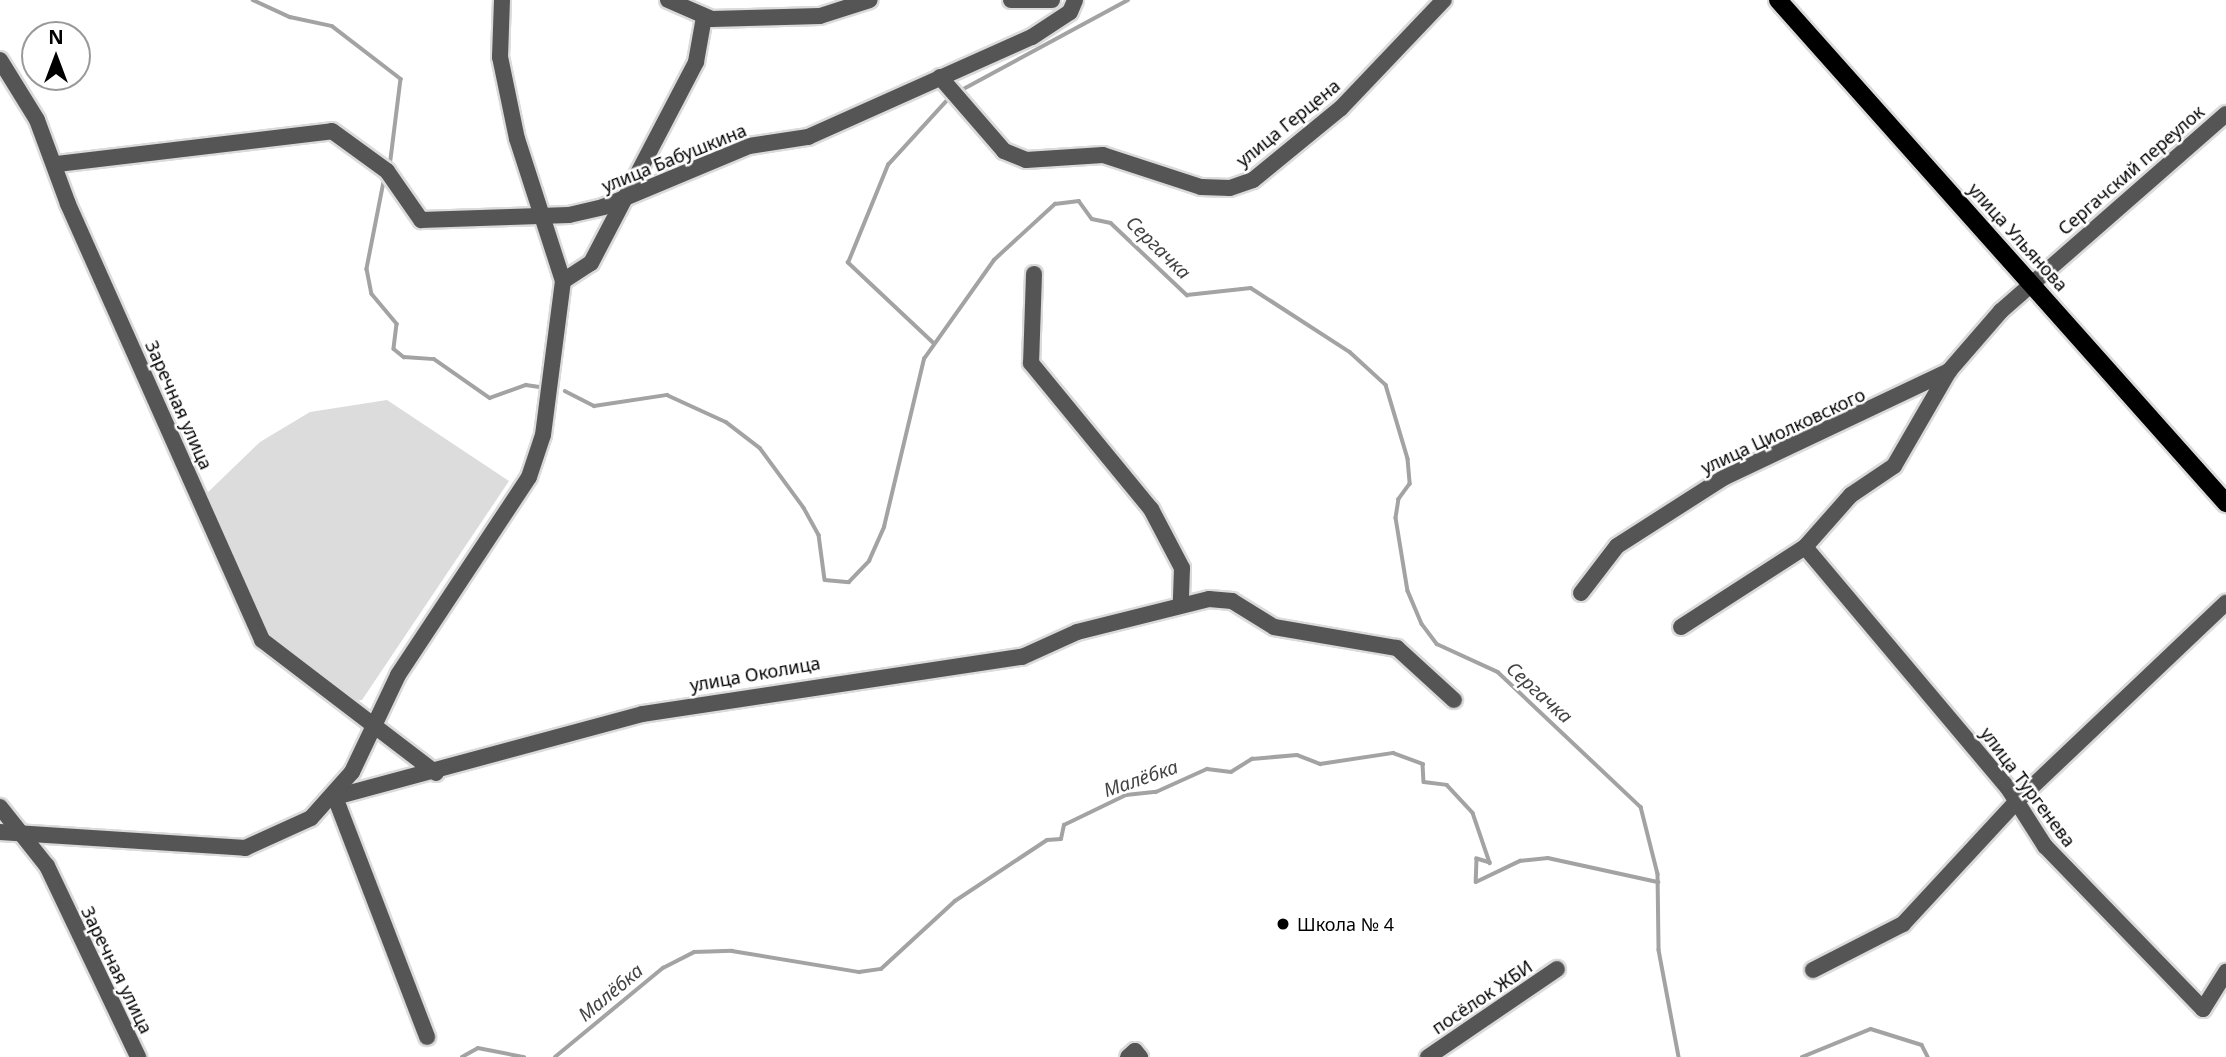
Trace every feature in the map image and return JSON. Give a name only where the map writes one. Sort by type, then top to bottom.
[{"type":"main road","name":"улица Ульянова","points":[[1778,0],[2226,503]]},
{"type":"street","points":[[0,832],[18,830],[222,852],[281,836],[335,797],[398,675],[529,477],[544,435],[563,281],[536,211],[500,57],[502,0]]},
{"type":"street","points":[[668,0],[704,17],[820,16],[870,0]]},
{"type":"street","points":[[1011,0],[1039,5],[1052,0]]},
{"type":"street","points":[[940,77],[1032,37],[1070,12],[1075,0]]},
{"type":"street","name":"улица Герцена","points":[[940,77],[1003,151],[1026,160],[1103,155],[1201,187],[1230,188],[1253,180],[1341,108],[1444,0]]},
{"type":"street","points":[[563,281],[592,263],[696,62],[704,17]]},
{"type":"street","name":"Заречная улица","points":[[0,60],[57,164],[68,204],[262,640],[342,706],[375,723],[436,773]]},
{"type":"street","name":"улица Бабушкина","points":[[57,164],[332,131],[387,172],[421,220],[536,211],[569,215],[749,146],[808,136],[940,77]]},
{"type":"street","name":"Сергачский переулок","points":[[2031,283],[2226,114]]},
{"type":"street","points":[[1034,274],[1031,363],[1151,509],[1182,568],[1181,604]]},
{"type":"street","name":"улица Циолковского","points":[[1681,627],[1805,547],[1851,495],[1894,466],[1949,371],[2031,283]]},
{"type":"street","name":"улица Циолковского","points":[[1581,593],[1617,546],[1725,477],[1949,371]]},
{"type":"street","name":"улица Тургенева","points":[[1805,547],[2017,801],[2045,846],[2203,1009],[2226,972]]},
{"type":"street","name":"улица Околица","points":[[335,797],[436,773],[643,714],[1022,657],[1077,632],[1181,604],[1233,601],[1274,627],[1397,648],[1454,700]]},
{"type":"street","points":[[1813,970],[1903,924],[2017,801],[2226,603]]},
{"type":"street","points":[[335,797],[427,1037]]},
{"type":"street","name":"Заречная улица","points":[[0,807],[47,866],[138,1057]]},
{"type":"street","name":"посёлок ЖБИ","points":[[1428,1057],[1557,969]]},
{"type":"shaded area","points":[[387,400],[509,481],[362,700],[354,701],[275,643],[203,497],[260,442],[310,412]]},
{"type":"waterway","name":"Сергачка","points":[[253,0],[290,17],[332,26],[401,79],[390,167]]},
{"type":"waterway","points":[[958,92],[1128,0]]},
{"type":"waterway","points":[[933,343],[848,263],[888,165],[951,96]]},
{"type":"waterway","name":"Сергачка","points":[[385,177],[367,269],[372,294],[397,324],[394,349],[404,357],[434,359],[490,398],[526,385],[541,387]]},
{"type":"waterway","name":"Сергачка","points":[[565,391],[594,406],[667,395],[726,422],[760,448],[804,508],[819,535],[825,580],[849,582],[869,561],[884,527],[924,359],[994,260],[1055,204],[1079,201],[1092,219],[1111,223],[1187,295],[1251,288],[1350,352],[1386,385],[1408,459],[1410,484],[1399,499],[1396,518],[1408,591],[1422,624],[1437,644],[1498,672],[1641,807],[1658,874],[1659,950],[1679,1057]]},
{"type":"waterway","name":"Малёбка","points":[[555,1057],[663,968],[694,952],[732,951],[859,972],[881,969],[955,901],[1047,840],[1061,839],[1064,825],[1126,795],[1156,792],[1207,769],[1231,772],[1252,759],[1297,755],[1320,764],[1393,753],[1423,764],[1424,782],[1447,785],[1473,813],[1490,863],[1477,859],[1476,882],[1520,861],[1548,858],[1658,882]]},
{"type":"waterway","name":"Сергачка","points":[[1802,1057],[1871,1029],[1922,1045],[1928,1057]]},
{"type":"waterway","name":"Малёбка","points":[[462,1057],[478,1048],[524,1057]]},
{"type":"place","name":"Школа № 4","points":[[1283,924]]}]
